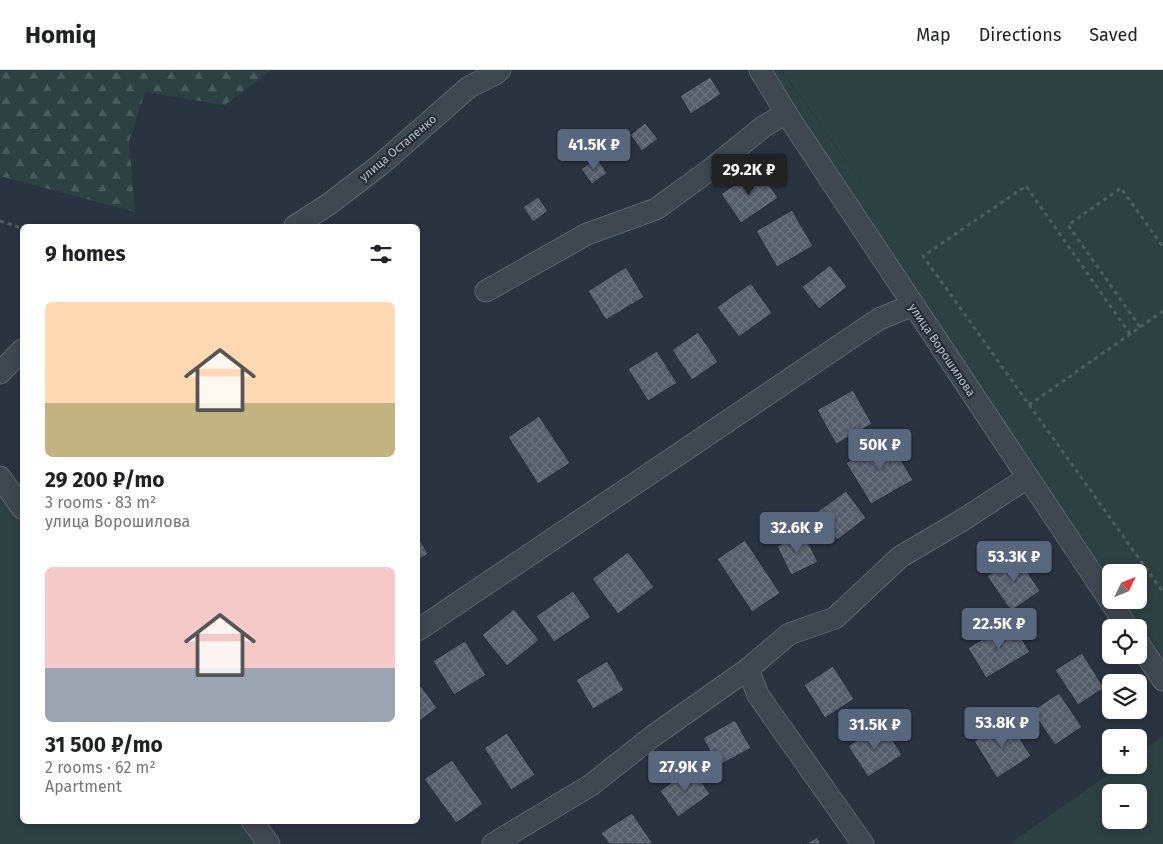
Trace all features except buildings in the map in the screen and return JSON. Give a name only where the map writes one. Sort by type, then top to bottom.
[{"type":"street","name":"улица Остапенко","points":[[298,224],[329,204],[380,165],[469,87],[500,70]]},
{"type":"street","name":"улица Ворошилова","points":[[760,70],[786,113],[1122,619]]},
{"type":"street","points":[[486,291],[587,234],[656,209],[786,113]]},
{"type":"street","points":[[420,629],[879,319],[913,305]]},
{"type":"street","points":[[0,373],[20,352]]},
{"type":"street","points":[[0,477],[20,505]]},
{"type":"street","points":[[493,844],[592,785],[653,736],[748,669],[789,634],[835,618],[900,557],[961,521],[1027,478]]},
{"type":"street","points":[[1147,656],[1163,680]]},
{"type":"street","points":[[748,669],[758,695],[863,844]]},
{"type":"street","points":[[254,824],[269,844]]},
{"type":"path","points":[[1130,334],[1026,186],[923,256],[1163,592]]},
{"type":"path","points":[[1140,327],[1068,225],[1121,188],[1163,247]]},
{"type":"path","points":[[0,221],[20,227]]},
{"type":"path","points":[[1029,405],[1163,311]]},
{"type":"green space","points":[[0,70],[271,70],[225,105],[145,92],[129,141],[135,212],[0,176]]},
{"type":"green space","points":[[761,70],[781,70],[886,217],[782,70],[1163,70],[1163,657],[1147,634],[1147,619],[1137,619],[1130,609],[1148,609],[1148,564],[1102,564],[1102,568]]},
{"type":"green space","points":[[0,477],[20,505],[20,824],[254,824],[269,844],[0,844]]},
{"type":"green space","points":[[1163,736],[1163,844],[1009,844],[1109,774],[1147,774],[1147,747]]}]
